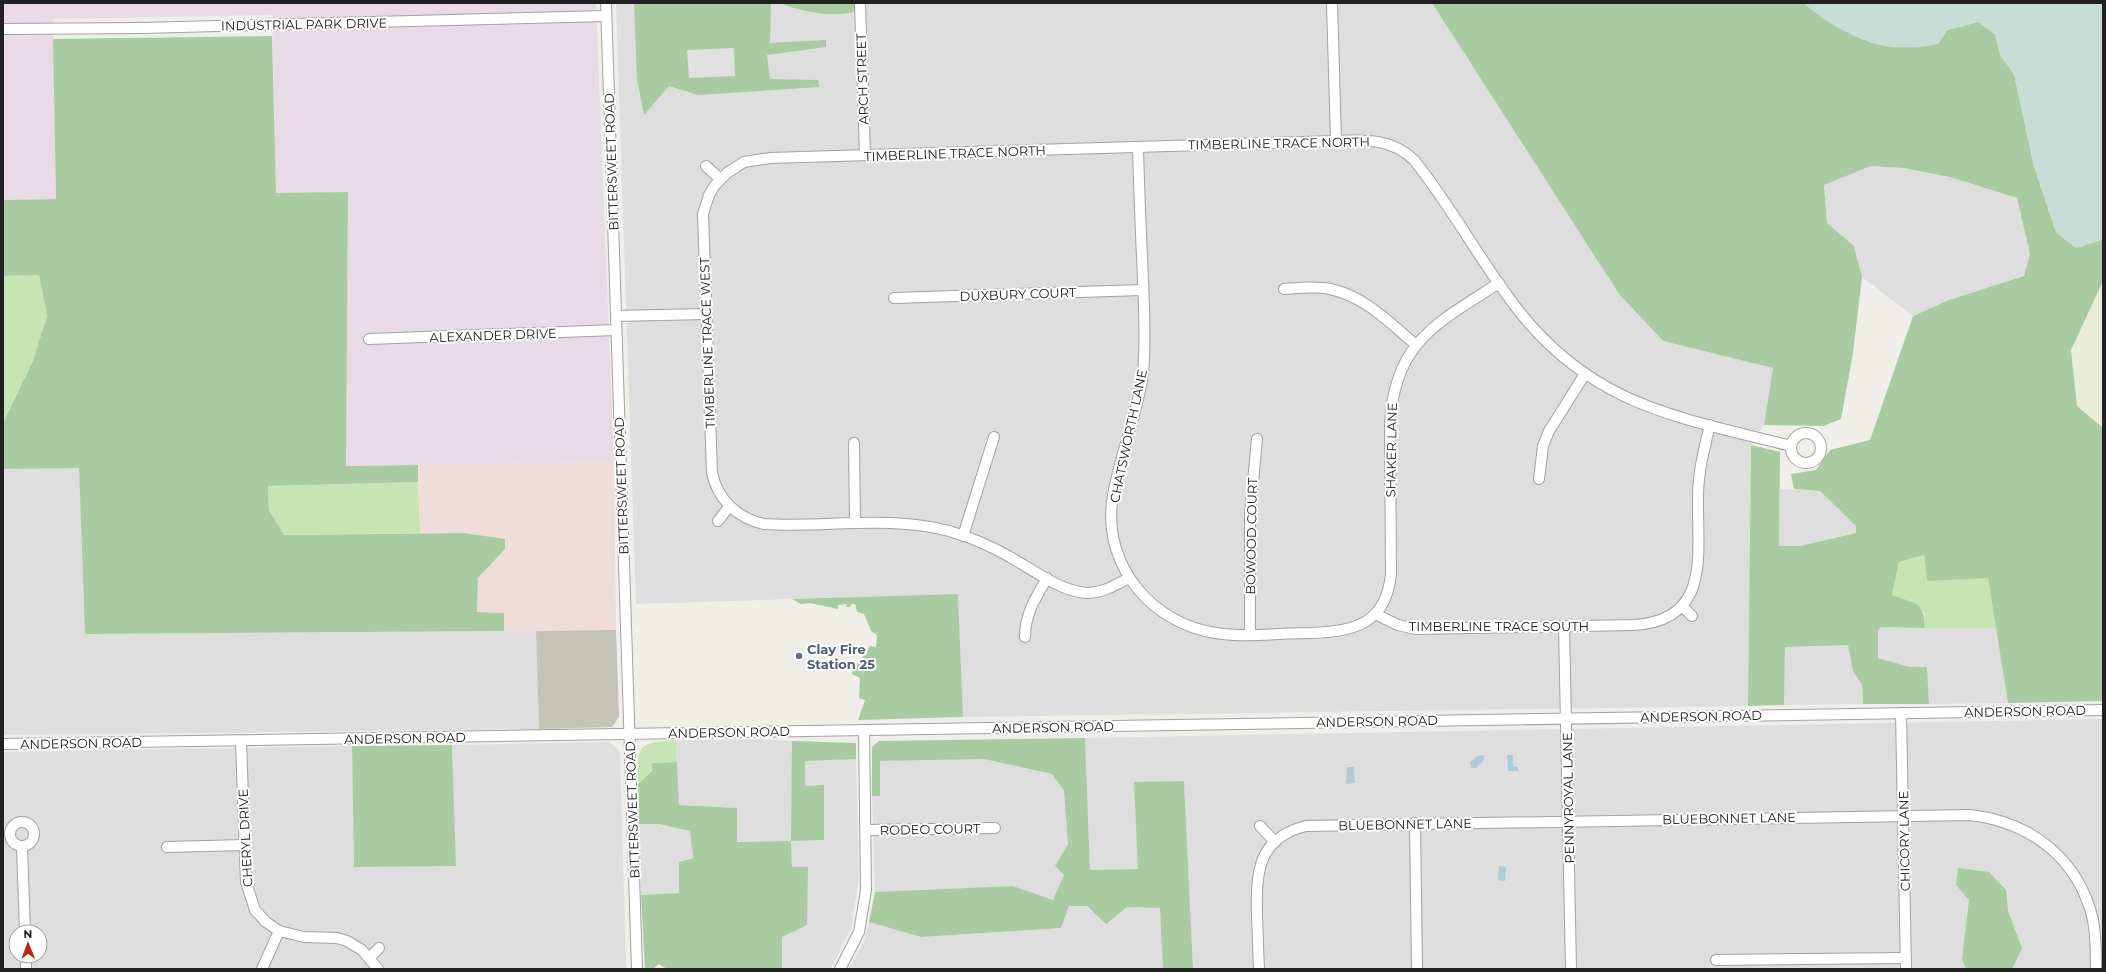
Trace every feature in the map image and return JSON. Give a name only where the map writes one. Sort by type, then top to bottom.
[{"type":"street","name":"BITTERSWEET ROAD","points":[[606,3],[637,969]]},
{"type":"street","name":"ARCH STREET","points":[[860,3],[865,155]]},
{"type":"street","points":[[1332,3],[1336,141]]},
{"type":"street","name":"INDUSTRIAL PARK DRIVE","points":[[3,29],[149,28],[606,16]]},
{"type":"street","name":"TIMBERLINE TRACE NORTH","points":[[720,179],[736,166],[754,160],[865,155],[1336,141],[1384,142],[1394,146],[1409,156],[1418,166],[1515,306],[1541,336],[1562,357],[1599,384],[1639,404],[1676,417],[1791,446]]},
{"type":"street","name":"CHATSWORTH LANE","points":[[1129,578],[1118,556],[1114,541],[1112,513],[1114,493],[1136,410],[1143,373],[1145,348],[1138,147]]},
{"type":"street","points":[[706,166],[720,179]]},
{"type":"street","name":"TIMBERLINE TRACE WEST","points":[[720,179],[709,195],[703,214],[705,314],[711,465],[715,486],[729,507]]},
{"type":"street","name":"SHAKER LANE","points":[[1375,614],[1387,592],[1391,574],[1391,406],[1400,372],[1415,344],[1444,318],[1499,283]]},
{"type":"street","points":[[1284,289],[1321,288],[1350,296],[1372,308],[1415,344]]},
{"type":"street","name":"DUXBURY COURT","points":[[894,298],[1143,290]]},
{"type":"street","points":[[616,316],[705,314]]},
{"type":"street","name":"ALEXANDER DRIVE","points":[[369,339],[616,330]]},
{"type":"street","points":[[1539,479],[1543,446],[1549,431],[1585,374]]},
{"type":"street","points":[[1692,616],[1685,603],[1693,590],[1699,568],[1699,484],[1703,455],[1710,425]]},
{"type":"street","points":[[963,536],[994,438]]},
{"type":"street","name":"BOWOOD COURT","points":[[1250,634],[1250,514],[1257,439]]},
{"type":"street","points":[[854,444],[855,523]]},
{"type":"street","points":[[718,520],[729,507],[745,518],[764,524],[882,522],[921,525],[963,536],[1009,556],[1067,589],[1087,593],[1108,590],[1129,578],[1154,607],[1175,621],[1206,632],[1250,634],[1346,631],[1364,623],[1375,614]]},
{"type":"street","points":[[1025,637],[1025,622],[1027,614],[1047,578]]},
{"type":"street","name":"TIMBERLINE TRACE SOUTH","points":[[1375,614],[1398,625],[1416,629],[1644,625],[1668,617],[1685,603]]},
{"type":"street","name":"PENNYROYAL LANE","points":[[1564,626],[1571,969]]},
{"type":"street","name":"ANDERSON ROAD","points":[[3,744],[2103,710]]},
{"type":"street","name":"CHICORY LANE","points":[[1901,713],[1906,969]]},
{"type":"street","points":[[840,969],[845,956],[854,942],[860,924],[867,878],[864,730]]},
{"type":"street","name":"CHERYL DRIVE","points":[[241,740],[246,882],[252,903],[263,919],[279,931],[304,937],[337,938],[356,945],[370,957],[378,969]]},
{"type":"street","name":"BLUEBONNET LANE","points":[[1276,841],[1297,828],[1306,826],[1903,815],[1970,815],[1987,817],[2023,829],[2044,843],[2069,868],[2085,896],[2093,922],[2096,965]]},
{"type":"street","points":[[19,822],[29,824],[34,832],[31,842],[22,846],[14,844],[10,836],[12,827],[19,822]]},
{"type":"street","points":[[1415,823],[1417,969]]},
{"type":"street","points":[[1259,969],[1256,883],[1264,858],[1276,841],[1260,826]]},
{"type":"street","name":"RODEO COURT","points":[[866,830],[995,828]]},
{"type":"street","points":[[167,847],[244,844]]},
{"type":"street","points":[[22,846],[25,924]]},
{"type":"street","points":[[262,969],[279,931]]},
{"type":"street","points":[[370,957],[379,948]]},
{"type":"street","points":[[1716,960],[1906,958]]},
{"type":"shaded area","points":[[3,3],[596,3],[614,462],[346,466],[348,192],[276,193],[272,15],[53,19],[56,199],[3,200]]},
{"type":"shaded area","points":[[616,3],[1432,3],[1619,294],[1663,341],[1773,368],[1764,425],[1751,445],[1748,706],[963,717],[958,594],[636,604]]},
{"type":"shaded area","points":[[1804,3],[2103,3],[2103,239],[2076,248],[2056,232],[2034,166],[2014,74],[2001,56],[1995,34],[1978,22],[1947,30],[1938,44],[1909,48],[1886,46],[1861,39],[1850,34],[1820,16]]},
{"type":"shaded area","points":[[734,48],[735,76],[689,78],[687,50]]},
{"type":"shaded area","points":[[1871,166],[1904,168],[1950,177],[2017,198],[2030,254],[2024,276],[1949,300],[1913,316],[1862,277],[1854,246],[1827,223],[1824,185]]},
{"type":"shaded area","points":[[2103,281],[2103,428],[2077,406],[2071,350]]},
{"type":"shaded area","points":[[614,462],[616,630],[504,631],[504,613],[477,612],[478,578],[505,549],[464,533],[420,533],[418,465]]},
{"type":"shaded area","points":[[79,467],[85,634],[536,631],[539,729],[3,735],[3,469]]},
{"type":"shaded area","points":[[1780,489],[1820,491],[1856,526],[1856,533],[1800,546],[1779,546]]},
{"type":"shaded area","points":[[1880,627],[1996,628],[2008,703],[1929,704],[1927,667],[1910,667],[1878,658],[1878,632]]},
{"type":"shaded area","points":[[616,630],[619,717],[612,727],[539,729],[536,631]]},
{"type":"shaded area","points":[[1848,645],[1853,671],[1862,685],[1863,704],[1784,705],[1785,647]]},
{"type":"shaded area","points":[[2103,719],[2103,969],[1193,969],[1184,781],[1138,869],[1090,870],[1085,738]]},
{"type":"shaded area","points":[[762,739],[792,741],[792,841],[824,840],[824,785],[805,786],[805,760],[856,759],[859,879],[851,928],[831,969],[782,969],[782,937],[792,867],[791,841],[736,842],[737,808],[679,805],[676,740]]},
{"type":"shaded area","points":[[608,742],[615,746],[620,753],[626,969],[3,969],[3,752],[352,746],[354,867],[456,865],[452,745]]},
{"type":"shaded area","points":[[1484,755],[1484,760],[1476,768],[1471,768],[1470,762],[1477,756]]},
{"type":"shaded area","points":[[1507,755],[1513,755],[1513,766],[1518,767],[1518,771],[1508,771]]},
{"type":"shaded area","points":[[984,759],[1052,774],[1064,791],[1068,844],[1055,866],[1064,875],[1053,900],[1013,886],[875,892],[872,796],[880,795],[880,761]]},
{"type":"shaded area","points":[[1347,767],[1354,767],[1355,783],[1346,784]]},
{"type":"shaded area","points":[[639,824],[659,824],[691,831],[693,858],[679,862],[679,893],[641,895]]},
{"type":"shaded area","points":[[1499,866],[1506,867],[1505,881],[1498,880]]},
{"type":"shaded area","points":[[1069,906],[1087,906],[1106,924],[1127,907],[1161,908],[1163,969],[849,969],[864,941],[869,922],[921,937],[1061,928]]},
{"type":"green space","points":[[634,3],[771,3],[770,43],[826,40],[826,47],[767,55],[770,79],[818,80],[819,87],[698,95],[669,86],[644,115],[637,79]]},
{"type":"green space","points":[[779,3],[856,3],[856,11],[838,14],[818,13]]},
{"type":"green space","points":[[1432,3],[1804,3],[1842,30],[1938,44],[1947,30],[1978,22],[1995,34],[2001,56],[2014,74],[2034,166],[2056,232],[2076,248],[2103,239],[2103,281],[2071,350],[2077,406],[2103,428],[2103,701],[2008,703],[1988,578],[1927,581],[1924,555],[1899,562],[1892,595],[1917,604],[1923,612],[1925,628],[1880,627],[1878,632],[1878,658],[1910,667],[1927,667],[1929,704],[1863,704],[1862,685],[1853,671],[1848,645],[1785,647],[1784,705],[1748,706],[1751,445],[1780,452],[1779,546],[1800,546],[1856,533],[1856,526],[1820,491],[1794,489],[1791,474],[1816,470],[1830,450],[1870,440],[1913,316],[1949,300],[2024,276],[2030,254],[2017,198],[1950,177],[1904,168],[1871,166],[1824,185],[1827,223],[1854,246],[1862,277],[1853,353],[1841,419],[1824,426],[1764,425],[1773,368],[1663,341],[1619,294]]},
{"type":"green space","points":[[272,36],[276,193],[348,192],[346,466],[418,465],[418,482],[268,486],[269,510],[284,535],[464,533],[505,539],[505,549],[478,578],[477,612],[504,613],[504,631],[85,634],[79,468],[3,469],[3,423],[33,361],[47,316],[39,275],[3,276],[3,200],[56,199],[53,39]]},
{"type":"green space","points":[[39,275],[47,316],[33,361],[3,423],[3,276]]},
{"type":"green space","points":[[418,482],[420,533],[284,535],[269,510],[268,486]]},
{"type":"green space","points":[[1924,555],[1927,581],[1988,577],[1996,628],[1925,628],[1924,612],[1892,595],[1899,562]]},
{"type":"green space","points":[[958,594],[963,717],[858,720],[865,700],[859,698],[860,678],[852,674],[870,646],[876,647],[877,635],[871,631],[864,614],[857,612],[855,604],[852,604],[849,607],[846,607],[847,604],[838,605],[838,609],[810,603],[801,604],[792,599]]},
{"type":"green space","points":[[1085,738],[1090,870],[1138,869],[1134,782],[1184,781],[1193,969],[1163,969],[1160,908],[1127,907],[1106,924],[1087,906],[1069,906],[1061,928],[921,937],[869,922],[875,892],[1013,886],[1053,900],[1064,875],[1055,866],[1068,844],[1064,791],[1052,774],[984,759],[880,761],[880,796],[872,796],[872,747],[879,741]]},
{"type":"green space","points":[[676,740],[677,762],[652,763],[652,770],[638,784],[638,761],[642,748],[653,743]]},
{"type":"green space","points":[[792,741],[856,743],[856,759],[805,761],[805,786],[824,785],[824,840],[791,841]]},
{"type":"green space","points":[[452,745],[456,866],[354,867],[352,746]]},
{"type":"green space","points":[[677,762],[679,805],[737,808],[737,842],[791,841],[792,867],[808,867],[807,925],[782,937],[782,969],[667,969],[659,964],[653,969],[645,969],[641,895],[679,893],[679,862],[693,858],[690,831],[659,824],[639,824],[638,784],[652,771],[652,763]]},
{"type":"green space","points":[[1958,868],[1989,872],[2006,890],[2008,911],[2022,948],[2012,969],[1966,969],[1962,959],[1969,900],[1956,885]]},
{"type":"place","name":"Clay Fire Station 25","points":[[799,656]]}]
